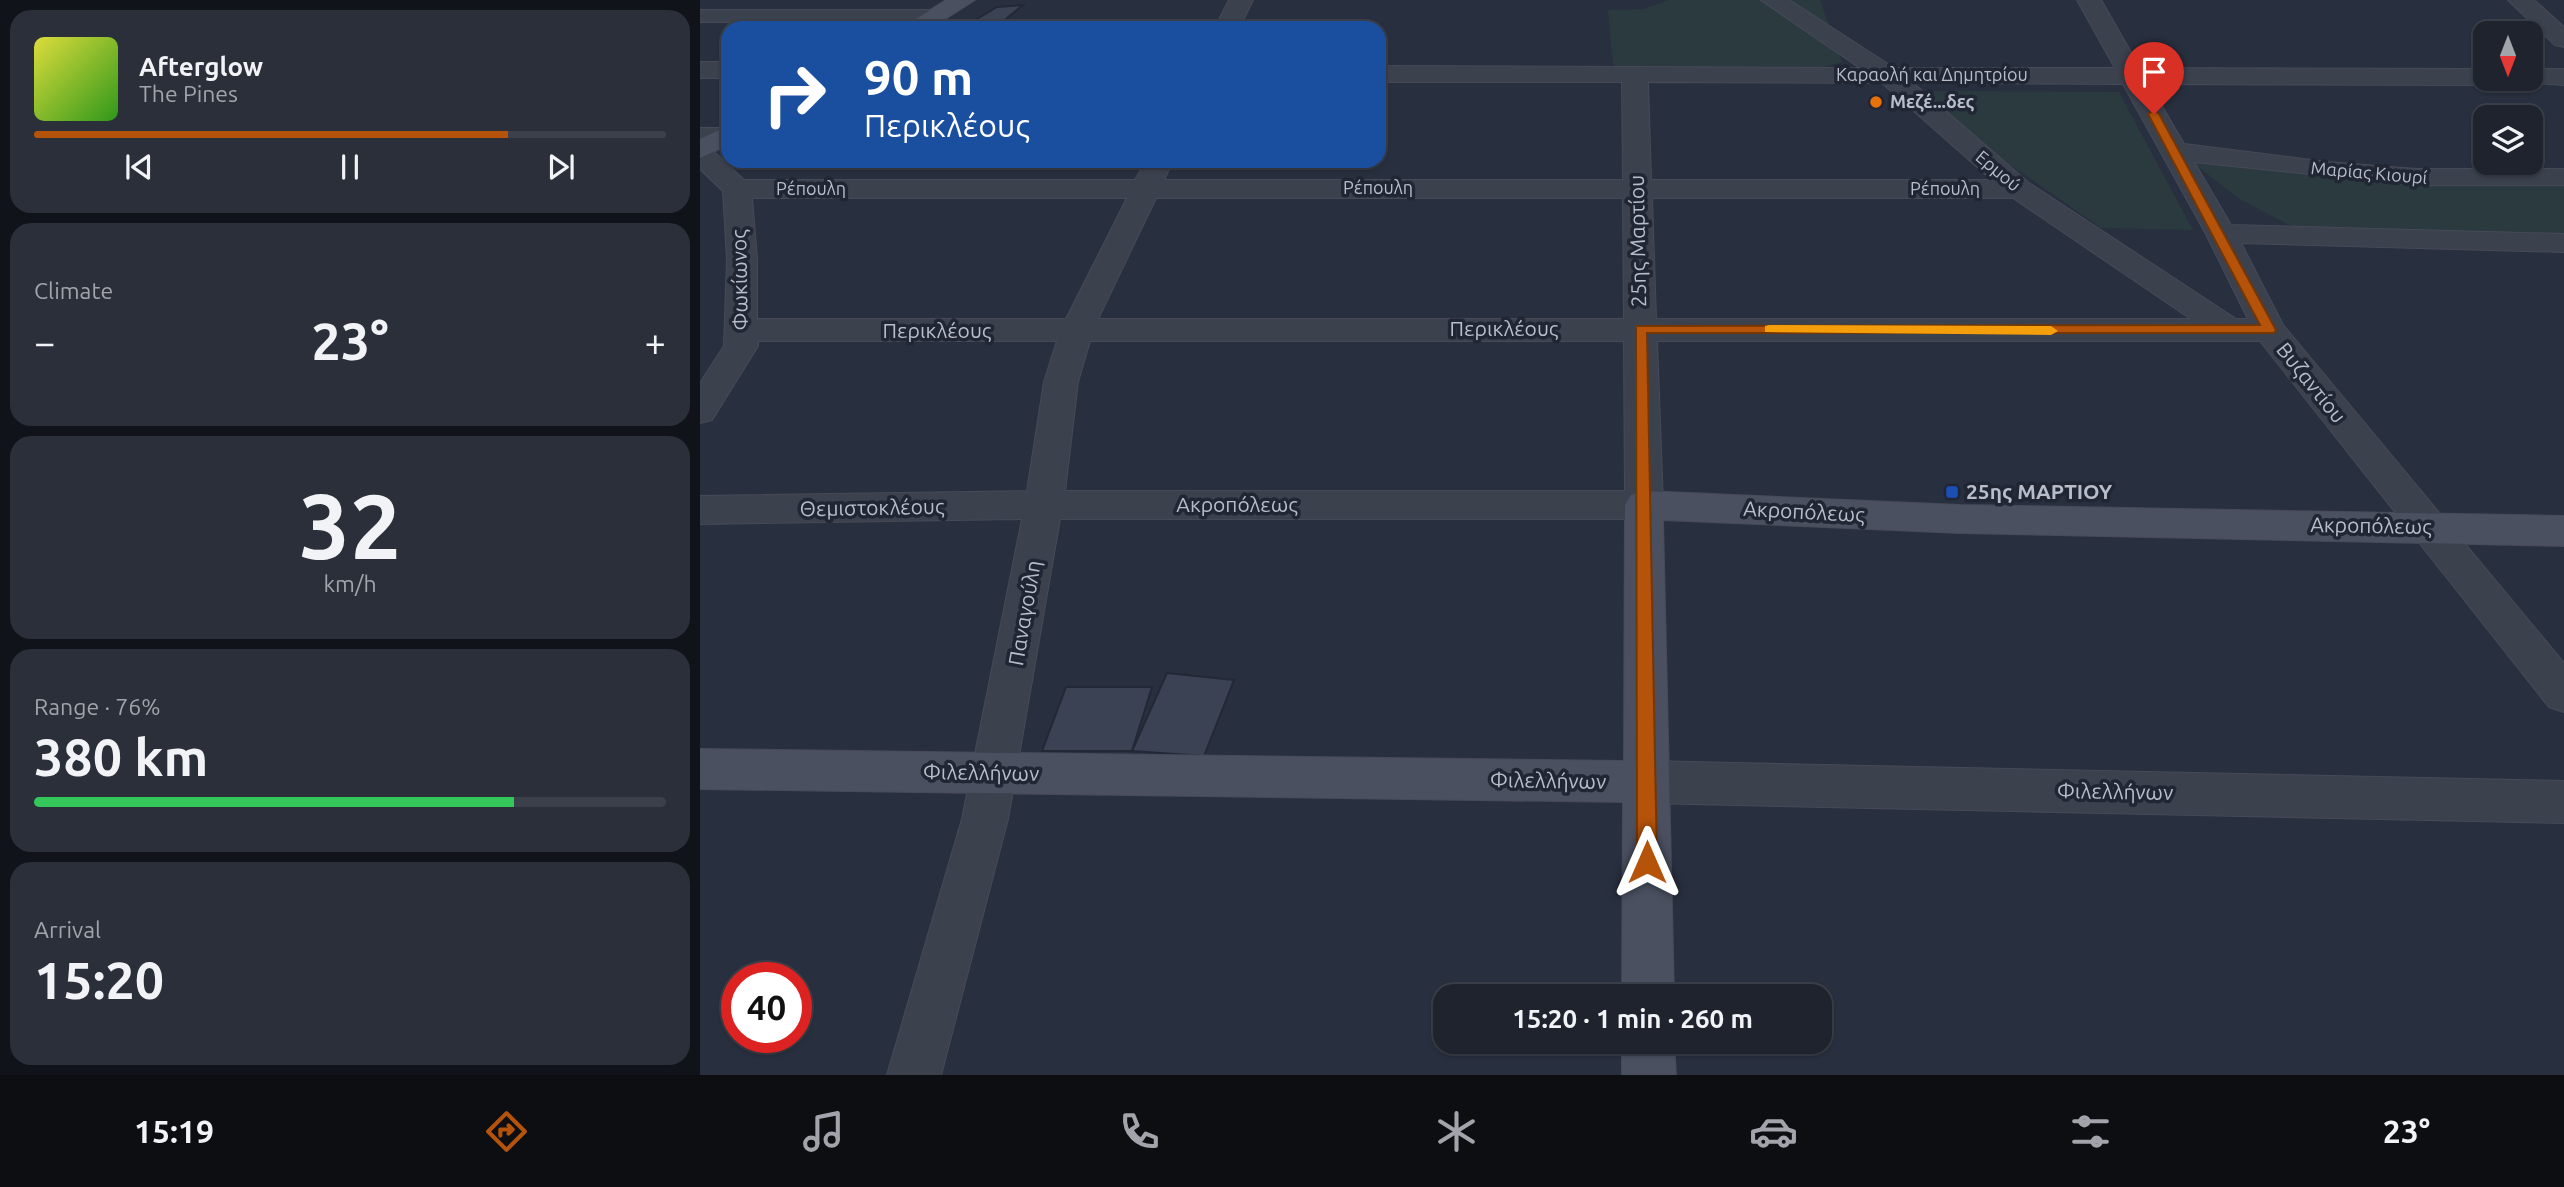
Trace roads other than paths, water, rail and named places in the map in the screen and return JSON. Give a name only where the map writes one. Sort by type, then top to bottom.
[{"type":"street","points":[[927,21],[963,0]]},
{"type":"street","points":[[1230,21],[1241,0]]},
{"type":"street","name":"Ερμού","points":[[1773,0],[1888,75],[2018,190],[2232,332]]},
{"type":"street","name":"Βυζαντίου","points":[[2089,0],[2221,234],[2269,330],[2288,357],[2431,527],[2564,694]]},
{"type":"street","points":[[2520,0],[2564,40]]},
{"type":"street","points":[[700,70],[721,70]]},
{"type":"street","name":"Καραολή και Δημητρίου","points":[[1386,74],[2473,77]]},
{"type":"street","name":"25ης Μαρτίου","points":[[1635,75],[1644,505],[1648,984]]},
{"type":"street","points":[[2543,77],[2564,77]]},
{"type":"street","points":[[721,138],[700,152],[737,190]]},
{"type":"street","name":"Μαρίας Κιουρί","points":[[2175,151],[2327,170],[2416,177],[2564,177]]},
{"type":"street","name":"Ρέπουλη","points":[[737,190],[1153,174],[1637,188],[2018,190]]},
{"type":"street","name":"Παναγούλη","points":[[914,1075],[990,796],[1007,716],[1044,505],[1061,382],[1076,332],[1153,174]]},
{"type":"street","name":"Φωκίωνος","points":[[702,407],[741,346],[742,259],[737,190]]},
{"type":"street","points":[[2221,234],[2564,243]]},
{"type":"street","name":"Περικλέους","points":[[740,330],[2269,330]]},
{"type":"street","name":"Ακροπόλεως","points":[[1044,505],[1644,505],[1960,519],[2564,531]]},
{"type":"street","name":"Θεμιστοκλέους","points":[[700,510],[1044,505]]},
{"type":"street","name":"Φιλελλήνων","points":[[700,769],[990,796],[1646,782],[2564,802]]},
{"type":"street","points":[[1648,1054],[1649,1075]]},
{"type":"lane","points":[[700,16],[888,21]]},
{"type":"lane","points":[[700,134],[721,134]]},
{"type":"place","name":"Μεζέ...δες","points":[[1876,102]]},
{"type":"place","name":"25ης ΜΑΡΤΙΟΥ","points":[[1952,492]]}]
